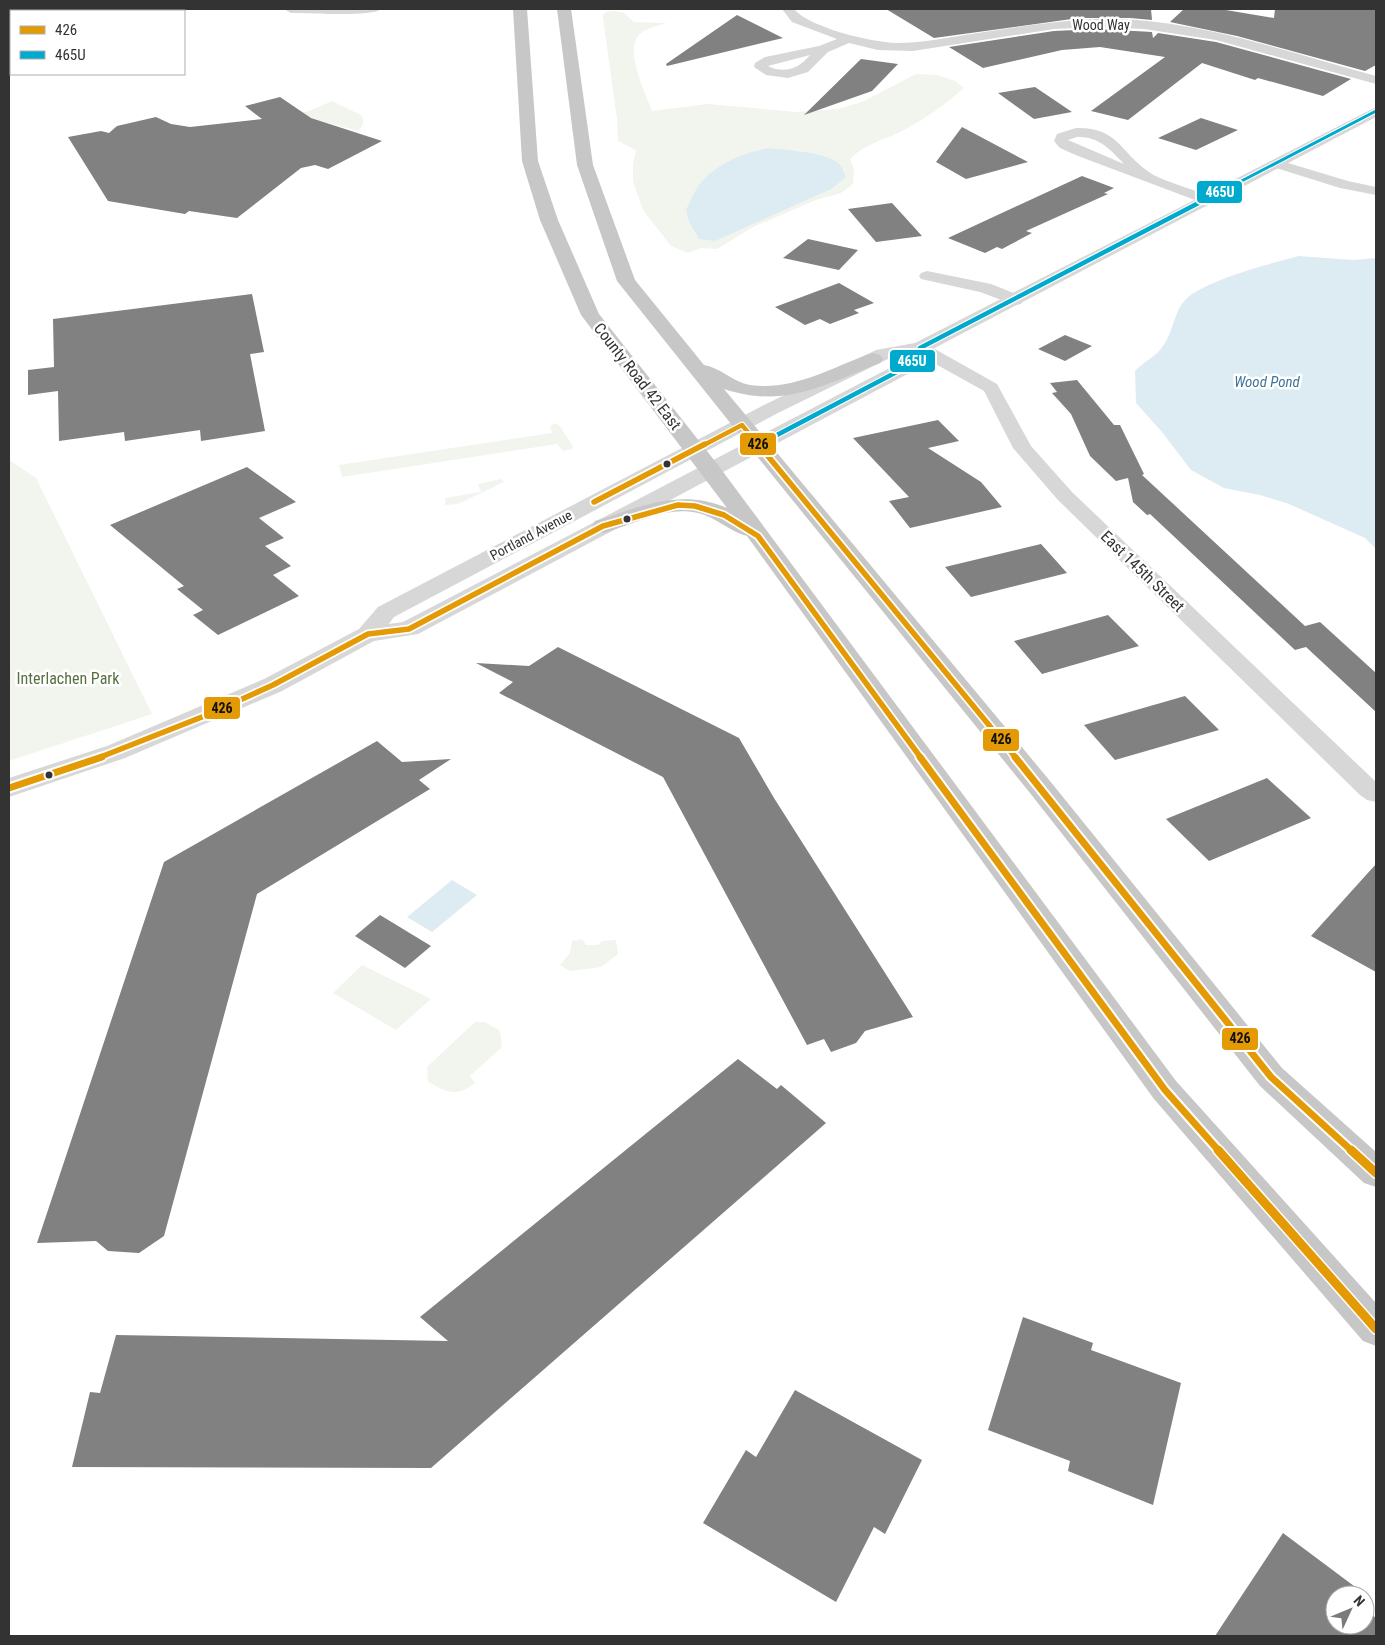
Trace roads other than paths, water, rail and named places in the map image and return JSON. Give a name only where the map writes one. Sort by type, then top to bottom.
[{"type":"highway","name":"County Road 42 East","points":[[520,9],[530,160],[549,220],[590,314],[710,470],[1165,1090],[1376,1329]]},
{"type":"highway","points":[[564,9],[585,165],[626,281],[750,435],[1040,787],[1271,1077],[1376,1173]]},
{"type":"highway","points":[[691,361],[728,385],[754,392],[773,393],[792,390],[872,359]]},
{"type":"highway","points":[[603,526],[678,505],[695,506],[724,515],[758,536]]},
{"type":"street","points":[[291,9],[374,9]]},
{"type":"street","name":"Wood Way","points":[[788,9],[796,19],[848,39],[878,46],[913,47],[1054,25],[1098,23],[1144,25],[1217,37],[1376,80]]},
{"type":"street","points":[[823,49],[848,39]]},
{"type":"street","name":"Portland Avenue","points":[[9,788],[116,752],[207,715],[273,685],[368,634],[409,629],[710,470],[750,435],[872,359],[883,354],[920,348],[1278,164],[1376,111]]},
{"type":"street","points":[[1144,176],[1105,137],[1091,132],[1078,132],[1062,136],[1061,141],[1065,145],[1109,165],[1208,200]]},
{"type":"street","points":[[1278,164],[1345,185],[1376,192]]},
{"type":"street","points":[[927,276],[986,288],[1015,300]]},
{"type":"street","name":"Portland Avenue","points":[[368,634],[386,612],[694,449],[750,435],[910,365],[920,348]]},
{"type":"street","name":"East 145th Street","points":[[920,348],[991,388],[1023,448],[1065,496],[1376,794]]},
{"type":"water","points":[[768,148],[807,152],[828,158],[836,161],[841,166],[846,177],[831,189],[715,241],[699,239],[689,222],[686,210],[699,185],[713,171],[730,160]]},
{"type":"water","name":"Wood Pond","points":[[1299,256],[1353,260],[1376,258],[1376,549],[1365,538],[1289,504],[1260,495],[1224,488],[1191,470],[1162,432],[1136,403],[1135,371],[1163,346],[1182,303],[1187,298],[1197,291],[1225,278]]},
{"type":"water","points":[[452,880],[477,895],[432,932],[407,917]]},
{"type":"park label","name":"Interlachen Park","points":[[68,678]]}]
